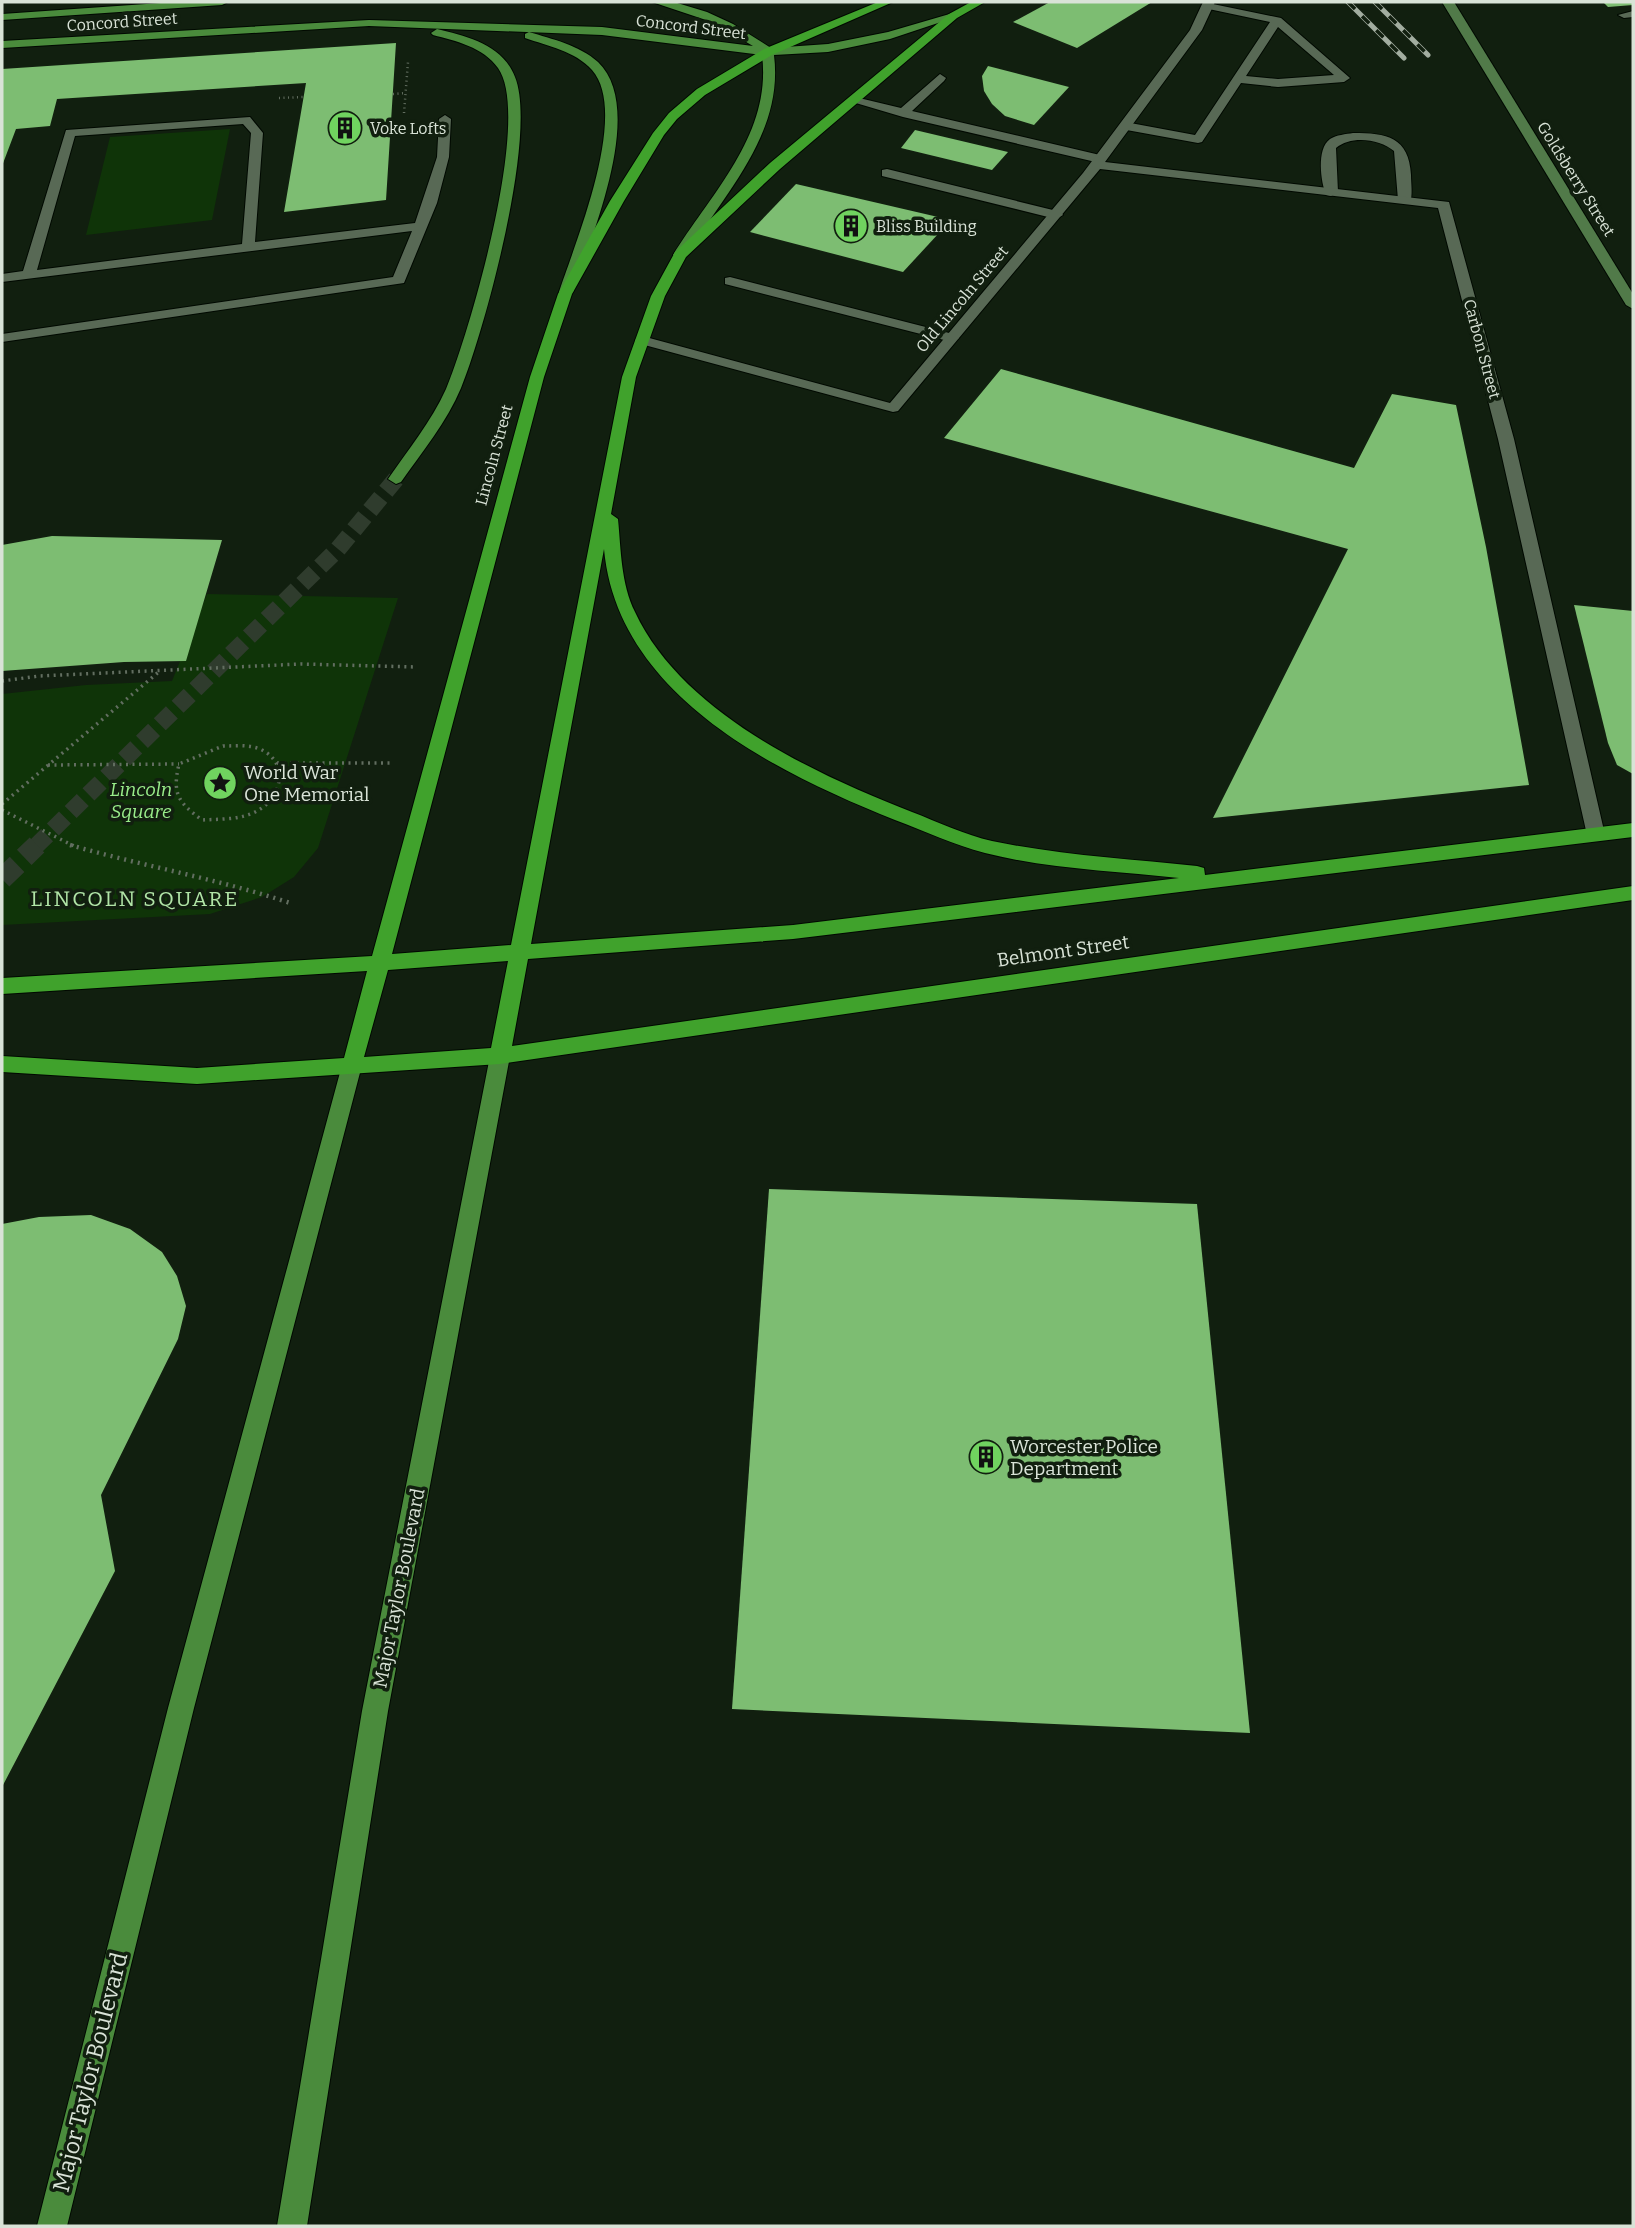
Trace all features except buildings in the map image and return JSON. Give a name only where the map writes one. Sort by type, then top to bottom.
[{"type":"highway","name":"Lincoln Street","points":[[352,1065],[537,377],[565,294],[617,201],[673,116],[701,92],[768,52],[887,2]]},
{"type":"highway","points":[[519,953],[629,377],[658,296],[680,255],[775,166],[953,16],[979,2]]},
{"type":"highway","points":[[607,493],[612,564],[630,620],[685,690],[758,748],[798,771],[864,800],[989,848],[1051,858],[1232,877]]},
{"type":"highway","points":[[2,986],[102,982],[793,932],[1633,830]]},
{"type":"highway","name":"Belmont Street","points":[[500,1056],[1633,893]]},
{"type":"highway","name":"Major Taylor Boulevard","points":[[500,1056],[519,953]]},
{"type":"highway","points":[[2,1064],[197,1076],[500,1056]]},
{"type":"main road","name":"Concord Street","points":[[2,17],[222,2]]},
{"type":"main road","points":[[658,2],[708,14],[741,32],[768,52],[772,65],[768,108],[723,191],[680,255]]},
{"type":"main road","name":"Goldsberry Street","points":[[1448,2],[1633,305]]},
{"type":"main road","name":"Goldsberry Street","points":[[1462,2],[1490,71]]},
{"type":"main road","name":"Concord Street","points":[[2,45],[300,25],[397,24],[602,31],[768,52],[828,48],[890,35],[953,16]]},
{"type":"main road","points":[[396,479],[452,390],[468,345],[502,215],[512,155],[515,109],[510,78],[495,56],[481,46],[453,36],[397,24]]},
{"type":"main road","points":[[486,26],[559,45],[587,59],[605,79],[609,89],[612,105],[610,138],[565,294]]},
{"type":"main road","name":"Major Taylor Boulevard","points":[[292,2226],[373,1724],[500,1056]]},
{"type":"main road","name":"Major Taylor Boulevard","points":[[52,2226],[181,1708],[352,1065]]},
{"type":"street","points":[[1208,4],[1277,20],[1344,79],[1278,83],[1237,79]]},
{"type":"street","name":"Old Lincoln Street","points":[[642,340],[893,408],[1098,162],[1196,30],[1208,4]]},
{"type":"street","points":[[1125,127],[1198,139],[1277,20]]},
{"type":"street","points":[[904,113],[940,78]]},
{"type":"street","name":"Carbon Street","points":[[855,101],[1098,162],[1444,205],[1506,439],[1596,835]]},
{"type":"street","points":[[2,338],[399,280],[443,157],[445,119]]},
{"type":"street","points":[[29,274],[69,133],[246,120],[257,133],[248,248]]},
{"type":"street","points":[[1331,192],[1330,148],[1335,141],[1346,138],[1382,138],[1393,141],[1401,151],[1405,200]]},
{"type":"street","points":[[887,173],[1056,215]]},
{"type":"street","points":[[2,278],[420,226]]},
{"type":"street","points":[[730,281],[952,338]]},
{"type":"path","points":[[393,94],[406,93]]},
{"type":"path","points":[[2,681],[39,676],[301,664],[370,664],[458,670]]},
{"type":"path","points":[[2,804],[146,680],[162,670]]},
{"type":"path","points":[[48,765],[179,764],[223,746],[245,746],[262,750],[277,763],[281,779],[272,798],[257,811],[233,818],[202,820],[183,806],[174,785],[179,764]]},
{"type":"path","points":[[277,763],[433,764]]},
{"type":"path","points":[[2,810],[70,845],[193,878],[232,884],[290,903]]},
{"type":"green space","points":[[230,129],[212,220],[86,235],[110,137]]},
{"type":"green space","name":"Lincoln Square","points":[[207,594],[398,598],[318,848],[294,877],[262,897],[210,914],[2,925],[2,694],[86,685],[172,681]]},
{"type":"tunnel","points":[[35,847],[338,549],[396,479]]},
{"type":"tunnel","points":[[2,879],[37,845]]},
{"type":"railway","points":[[1348,2],[1404,58]]},
{"type":"railway","points":[[1375,2],[1428,55]]},
{"type":"place","name":"Voke Lofts","points":[[345,128]]},
{"type":"place","name":"Bliss Building","points":[[851,226]]},
{"type":"place","name":"World War One Memorial","points":[[220,783]]},
{"type":"place","name":"Worcester Police Department","points":[[986,1457]]},
{"type":"district","name":"LINCOLN SQUARE","points":[[135,899]]}]
